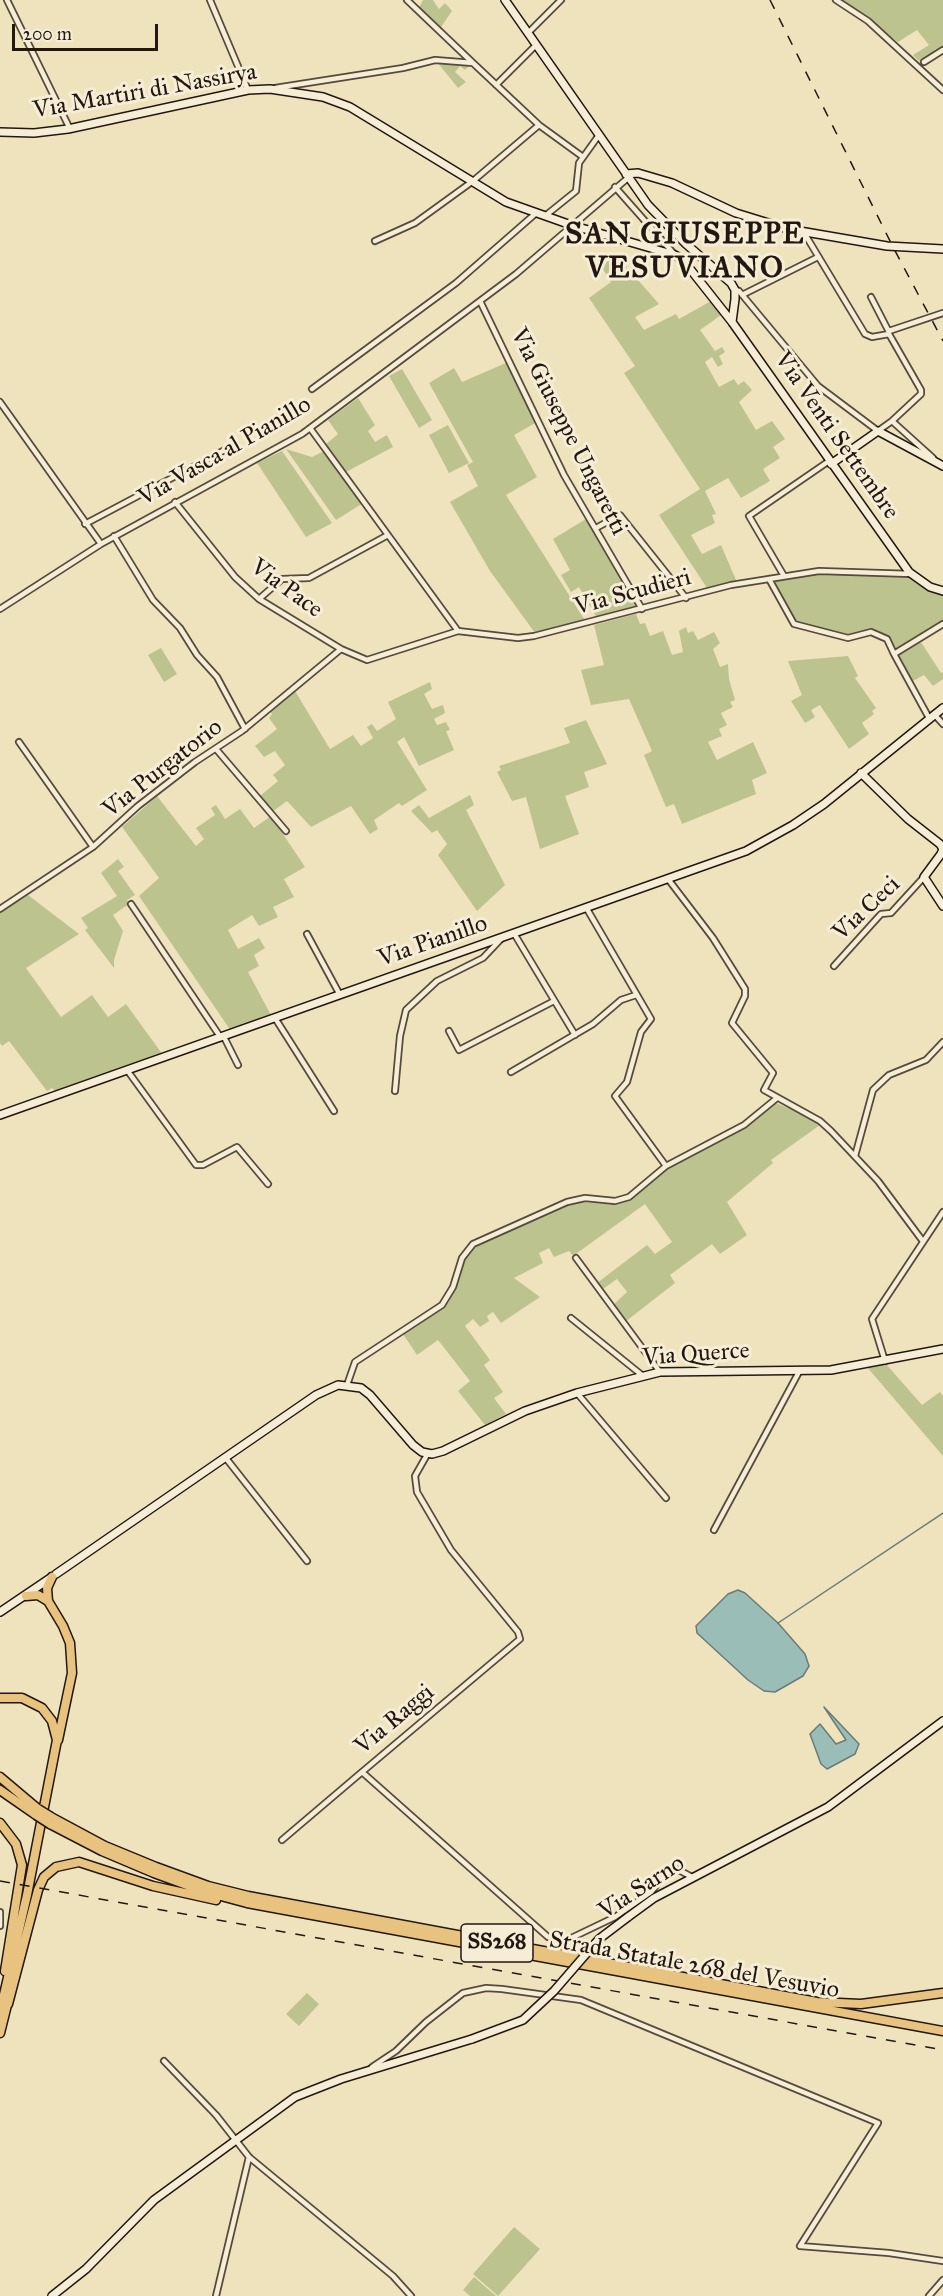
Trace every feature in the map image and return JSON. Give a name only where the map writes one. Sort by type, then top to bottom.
[{"type":"highway","points":[[48,1602],[47,1588],[54,1575]]},
{"type":"highway","points":[[8,2004],[72,1663],[63,1626],[48,1602],[38,1595],[26,1596]]},
{"type":"highway","points":[[2,1698],[22,1698],[42,1708],[54,1728],[56,1746]]},
{"type":"highway","points":[[0,1777],[37,1812]]},
{"type":"highway","name":"Strada Statale 268 del Vesuvio","points":[[0,1782],[37,1812]]},
{"type":"highway","name":"Strada Statale 268 del Vesuvio","points":[[0,1790],[50,1821],[118,1858],[222,1897],[943,2031]]},
{"type":"highway","name":"Strada Statale 268 del Vesuvio","points":[[50,1821],[156,1867],[208,1886],[248,1896],[817,2002],[861,2004],[943,1993]]},
{"type":"highway","points":[[0,1823],[16,1844],[22,1865],[0,1996]]},
{"type":"highway","points":[[0,2033],[40,1883],[50,1872],[63,1864],[88,1864],[166,1890],[266,1910],[299,1913]]},
{"type":"highway","points":[[0,2012],[27,1895]]},
{"type":"street","points":[[7,0],[70,129]]},
{"type":"street","points":[[210,0],[249,90]]},
{"type":"street","points":[[406,0],[539,125],[583,157]]},
{"type":"street","points":[[505,0],[660,219],[742,295],[818,386],[878,431],[941,465]]},
{"type":"street","points":[[528,33],[561,0]]},
{"type":"street","points":[[836,0],[868,21],[943,90]]},
{"type":"street","points":[[496,85],[536,45]]},
{"type":"street","points":[[924,62],[943,50]]},
{"type":"street","points":[[270,89],[435,60],[473,63]]},
{"type":"street","name":"Via Martiri di Nassirya","points":[[0,132],[34,133],[70,129],[249,90],[270,89],[323,97],[350,107],[506,201],[535,214],[675,255],[683,260],[732,322]]},
{"type":"street","points":[[375,241],[415,224],[473,181],[539,125]]},
{"type":"street","points":[[545,216],[576,191],[578,168],[599,135]]},
{"type":"street","points":[[628,176],[638,173],[672,183],[736,213],[803,231],[886,246],[943,249]]},
{"type":"street","name":"Via Vasca al Pianillo","points":[[0,609],[114,536],[309,428],[516,274],[628,176]]},
{"type":"street","points":[[615,187],[675,255]]},
{"type":"street","points":[[312,389],[456,283],[535,214]]},
{"type":"street","points":[[803,231],[865,334],[872,337],[889,333],[943,313]]},
{"type":"street","points":[[742,295],[818,257]]},
{"type":"street","points":[[732,322],[735,290]]},
{"type":"street","points":[[784,576],[749,516],[878,431],[921,394],[871,297]]},
{"type":"street","name":"Via Giuseppe Ungaretti","points":[[480,301],[564,475],[642,609]]},
{"type":"street","name":"Via Venti Settembre","points":[[732,322],[910,573]]},
{"type":"street","points":[[0,402],[101,544]]},
{"type":"street","points":[[892,421],[941,465]]},
{"type":"street","points":[[309,428],[458,631]]},
{"type":"street","points":[[85,524],[236,444]]},
{"type":"street","name":"Via Pace","points":[[175,502],[235,577],[259,599],[341,649],[367,660]]},
{"type":"street","points":[[596,528],[620,515],[686,598]]},
{"type":"street","points":[[259,599],[282,579],[309,578],[388,535]]},
{"type":"street","points":[[114,536],[153,600],[180,628],[197,655],[217,677],[245,729]]},
{"type":"street","name":"Via Scudieri","points":[[367,660],[466,629],[506,637],[534,636],[731,585],[784,576],[819,571],[910,573]]},
{"type":"street","points":[[910,573],[930,587],[943,591]]},
{"type":"street","points":[[769,579],[794,624],[848,638],[872,632],[887,639],[932,716],[943,724]]},
{"type":"street","points":[[894,654],[943,624]]},
{"type":"street","name":"Via Purgatorio","points":[[0,909],[93,847],[138,806],[195,762],[245,729],[341,649]]},
{"type":"street","name":"Via Pianillo","points":[[0,1115],[731,857],[771,838],[824,804],[943,708]]},
{"type":"street","points":[[19,742],[93,847]]},
{"type":"street","points":[[216,749],[286,831]]},
{"type":"street","points":[[861,773],[908,819],[940,844],[943,849],[941,854],[924,877],[943,906]]},
{"type":"street","name":"Via Ceci","points":[[834,966],[881,914],[891,912],[924,877]]},
{"type":"street","points":[[669,879],[712,938],[745,989],[745,996],[732,1023],[773,1073],[764,1090],[820,1121],[878,1181],[922,1240]]},
{"type":"street","points":[[131,904],[223,1037],[238,1065]]},
{"type":"street","points":[[587,909],[651,1019],[641,1032],[627,1082],[615,1096],[666,1166]]},
{"type":"street","points":[[307,934],[340,996]]},
{"type":"street","points":[[515,935],[575,1035]]},
{"type":"street","points":[[395,1091],[400,1036],[406,1010],[437,981],[483,958],[501,939]]},
{"type":"street","points":[[511,1072],[575,1035],[621,1000],[636,995]]},
{"type":"street","points":[[449,1031],[459,1050],[554,1001]]},
{"type":"street","points":[[276,1018],[334,1111]]},
{"type":"street","points":[[855,1156],[873,1090],[889,1075],[926,1060],[943,1042]]},
{"type":"street","points":[[127,1071],[196,1165],[203,1164],[237,1147],[268,1184]]},
{"type":"street","points":[[347,1385],[355,1362],[442,1305],[448,1298],[462,1258],[473,1244],[567,1202],[585,1198],[615,1201],[629,1197],[666,1166],[744,1125],[777,1098]]},
{"type":"street","points":[[885,1361],[872,1319],[922,1240],[943,1212]]},
{"type":"street","points":[[576,1258],[660,1372]]},
{"type":"street","points":[[571,1318],[643,1376]]},
{"type":"street","name":"Via Querce","points":[[428,1454],[443,1451],[525,1411],[577,1393],[660,1372],[831,1370],[943,1348]]},
{"type":"street","points":[[714,1530],[800,1370]]},
{"type":"street","points":[[1,1610],[26,1596],[225,1457],[316,1395],[330,1388],[347,1385],[361,1388],[370,1395],[413,1445],[428,1454]]},
{"type":"street","points":[[577,1393],[666,1498]]},
{"type":"street","name":"Via Raggi","points":[[428,1454],[415,1476],[417,1492],[441,1536],[518,1632],[520,1639],[362,1772],[548,1937],[567,1940],[615,1917],[651,1892],[668,1870],[683,1871],[692,1877]]},
{"type":"street","points":[[225,1457],[307,1561]]},
{"type":"street","name":"Via Sarno","points":[[52,2296],[86,2269],[154,2200],[235,2139],[306,2091],[472,2039],[523,2020],[554,1991],[599,1940],[654,1898],[828,1807],[943,1721]]},
{"type":"street","points":[[282,1840],[362,1772]]},
{"type":"street","points":[[0,1912],[0,1926]]},
{"type":"street","points":[[364,2072],[396,2051],[426,2022],[463,1993],[486,1988],[581,2000],[878,2123],[800,2246],[889,2253],[943,2261]]},
{"type":"street","points":[[164,2061],[249,2157],[393,2276],[411,2296]]},
{"type":"street","points":[[216,2296],[249,2157]]},
{"type":"street","points":[[930,2296],[943,2280]]},
{"type":"green space","points":[[423,0],[433,0],[439,9],[445,3],[452,11],[441,27],[418,9]]},
{"type":"green space","points":[[842,0],[943,0],[943,47],[919,61],[913,55],[929,45],[917,30],[898,42]]},
{"type":"green space","points":[[437,62],[469,66],[465,70],[460,66],[455,72],[466,82],[458,88]]},
{"type":"green space","points":[[616,255],[659,304],[635,317],[644,330],[676,314],[679,319],[711,301],[721,315],[700,330],[715,351],[722,347],[725,352],[719,356],[723,364],[718,367],[712,357],[705,362],[719,387],[734,379],[738,385],[744,381],[752,390],[739,402],[756,430],[772,421],[785,439],[773,447],[780,458],[763,469],[770,481],[741,498],[728,478],[705,491],[716,514],[712,515],[715,523],[691,535],[702,554],[721,545],[736,580],[707,588],[659,515],[700,489],[624,373],[635,366],[589,298],[611,282],[601,266]]},
{"type":"green space","points":[[508,362],[537,422],[514,435],[537,477],[506,495],[586,622],[535,633],[490,571],[450,502],[478,486],[467,465],[473,462],[429,383],[454,368],[462,382]]},
{"type":"green space","points":[[402,369],[432,420],[419,428],[389,376]]},
{"type":"green space","points":[[358,398],[375,425],[368,431],[375,442],[387,435],[393,447],[346,472],[325,445],[338,434],[328,420]]},
{"type":"green space","points":[[448,425],[469,463],[449,473],[429,435]]},
{"type":"green space","points":[[286,449],[312,457],[324,451],[363,503],[336,520]]},
{"type":"green space","points":[[282,451],[332,523],[306,537],[257,463]]},
{"type":"green space","points":[[586,519],[637,608],[597,618],[579,587],[571,592],[561,575],[570,570],[553,539]]},
{"type":"green space","points":[[819,573],[911,576],[943,593],[943,622],[895,651],[889,637],[871,629],[848,636],[795,623],[772,580]]},
{"type":"green space","points":[[636,614],[640,624],[645,623],[650,636],[663,631],[672,655],[683,652],[679,631],[686,627],[688,633],[693,631],[698,640],[714,632],[720,643],[713,649],[720,667],[728,664],[729,679],[735,700],[730,702],[733,707],[721,713],[727,725],[719,729],[722,736],[708,742],[717,760],[753,742],[767,773],[752,780],[756,794],[682,824],[674,804],[666,807],[644,755],[652,751],[629,699],[591,705],[581,670],[604,665],[594,625]]},
{"type":"green space","points":[[921,642],[941,673],[943,672],[943,679],[933,686],[924,675],[911,682],[897,656]]},
{"type":"green space","points":[[161,648],[177,674],[164,682],[148,655]]},
{"type":"green space","points":[[848,656],[858,676],[855,678],[876,708],[872,711],[874,714],[862,723],[869,734],[849,749],[820,705],[811,710],[815,717],[805,723],[791,701],[802,695],[788,661]]},
{"type":"green space","points":[[430,682],[432,689],[424,694],[432,709],[443,705],[445,713],[434,719],[437,725],[446,722],[450,730],[446,731],[454,750],[419,766],[404,737],[397,742],[427,790],[402,806],[399,803],[374,820],[378,829],[370,834],[351,806],[311,827],[287,801],[272,812],[260,796],[278,781],[273,775],[285,765],[275,751],[264,757],[255,746],[277,729],[269,718],[272,714],[270,711],[295,691],[330,749],[353,735],[361,746],[373,738],[367,727],[372,724],[377,731],[396,719],[388,702]]},
{"type":"green space","points":[[586,720],[607,764],[584,772],[589,787],[565,796],[579,834],[540,849],[526,797],[512,801],[497,772],[501,770],[499,766],[570,743],[564,728]]},
{"type":"green space","points":[[470,795],[474,805],[466,810],[505,885],[477,911],[438,855],[447,844],[437,830],[432,833],[411,811],[419,805],[429,818]]},
{"type":"green space","points":[[157,796],[196,846],[204,839],[196,828],[215,815],[211,808],[216,805],[225,819],[240,809],[254,828],[271,816],[305,867],[284,879],[294,897],[273,907],[278,917],[259,926],[252,915],[228,930],[238,949],[259,938],[265,948],[254,955],[259,966],[248,972],[272,1017],[231,1031],[139,896],[159,878],[122,827]]},
{"type":"green space","points":[[118,859],[124,867],[118,871],[135,895],[127,900],[129,904],[113,915],[123,931],[114,960],[114,968],[85,930],[88,928],[81,918],[117,896],[101,873]]},
{"type":"green space","points":[[28,895],[79,934],[26,968],[61,1017],[92,995],[108,1017],[126,1004],[163,1055],[56,1092],[52,1088],[47,1091],[9,1041],[2,1046],[0,1043],[0,912]]},
{"type":"green space","points":[[776,1103],[805,1115],[820,1125],[771,1160],[773,1163],[727,1202],[747,1235],[720,1254],[712,1244],[670,1275],[675,1283],[625,1322],[612,1306],[627,1292],[617,1279],[603,1289],[597,1283],[647,1245],[655,1254],[672,1242],[645,1204],[573,1256],[569,1251],[554,1257],[549,1248],[539,1253],[543,1263],[514,1278],[540,1297],[501,1323],[493,1312],[487,1316],[489,1321],[480,1327],[473,1319],[465,1326],[490,1360],[484,1365],[503,1392],[494,1398],[506,1414],[485,1425],[458,1391],[470,1381],[438,1340],[417,1355],[403,1334],[449,1302],[467,1254],[481,1243],[562,1207],[581,1202],[610,1204],[628,1200],[664,1170],[746,1127]]},
{"type":"green space","points":[[886,1364],[922,1405],[940,1392],[943,1396],[943,1456],[867,1367]]},
{"type":"green space","points":[[307,1993],[319,2004],[299,2026],[286,2014]]},
{"type":"green space","points":[[514,2227],[540,2249],[498,2296],[473,2274]]},
{"type":"green space","points":[[474,2277],[496,2296],[470,2296],[463,2290]]},
{"type":"water","points":[[738,1590],[745,1593],[778,1623],[805,1654],[809,1666],[803,1676],[775,1692],[764,1691],[748,1680],[697,1633],[696,1626],[728,1594]]},
{"type":"water","points":[[824,1707],[859,1744],[855,1754],[827,1769],[821,1764],[810,1734],[820,1724],[836,1744],[846,1740]]},
{"type":"waterway","points":[[778,1623],[943,1513]]},
{"type":"railway","points":[[770,0],[893,247],[943,341]]},
{"type":"railway","points":[[0,1881],[943,2050]]},
{"type":"district","name":"SAN GIUSEPPE VESUVIANO","points":[[685,253]]}]
